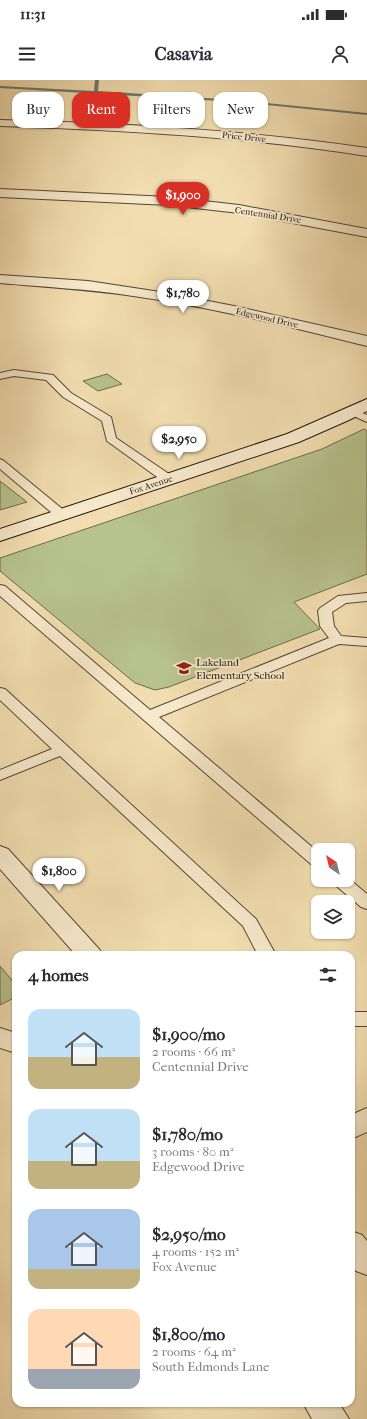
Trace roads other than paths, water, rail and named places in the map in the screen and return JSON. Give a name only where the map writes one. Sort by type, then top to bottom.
[{"type":"street","name":"Price Drive","points":[[0,123],[199,132],[253,137],[367,152]]},
{"type":"street","name":"Centennial Drive","points":[[0,193],[169,201],[239,209],[367,233]]},
{"type":"street","name":"Edgewood Drive","points":[[0,279],[100,287],[192,302],[254,314],[367,341]]},
{"type":"street","name":"Fox Avenue","points":[[0,535],[293,438],[362,411]]},
{"type":"street","points":[[0,854],[86,951]]},
{"type":"street","points":[[0,1038],[12,1041]]},
{"type":"street","points":[[355,1126],[367,1119]]},
{"type":"street","points":[[355,1248],[367,1262]]},
{"type":"street","points":[[322,1407],[332,1419]]},
{"type":"lane","points":[[0,376],[14,372],[49,377],[67,395],[107,420],[111,439],[168,479]]},
{"type":"lane","points":[[0,463],[62,515]]},
{"type":"lane","points":[[0,589],[311,855]]},
{"type":"lane","points":[[336,640],[327,626],[325,611],[343,599],[367,597]]},
{"type":"lane","points":[[148,716],[336,640],[367,642]]},
{"type":"lane","points":[[0,692],[250,923],[265,951]]},
{"type":"lane","points":[[0,775],[62,750]]},
{"type":"lane","points":[[348,887],[367,903]]},
{"type":"lane","points":[[355,1020],[367,1019]]},
{"type":"waterway","points":[[96,92],[97,80]]},
{"type":"waterway","points":[[0,87],[237,101],[367,114]]},
{"type":"place","name":"Lakeland Elementary School","points":[[184,668]]}]
